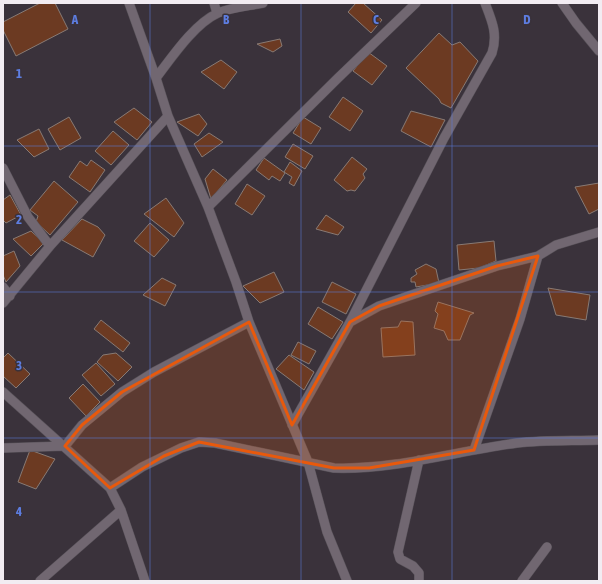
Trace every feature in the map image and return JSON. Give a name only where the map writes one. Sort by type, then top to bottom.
[{"type":"street","points":[[129,3],[168,116],[208,207],[236,282],[248,322],[308,462],[327,532],[347,581]]},
{"type":"street","points":[[214,3],[217,13]]},
{"type":"street","points":[[156,78],[185,41],[204,22],[217,13],[263,3]]},
{"type":"street","points":[[208,207],[416,3]]},
{"type":"street","points":[[292,425],[350,322],[444,138],[492,53],[495,29],[485,3]]},
{"type":"street","points":[[562,3],[599,51]]},
{"type":"street","points":[[3,303],[50,246],[168,116]]},
{"type":"street","points":[[3,168],[28,217],[50,246]]},
{"type":"street","points":[[350,322],[379,306],[497,266],[538,256],[556,245],[599,232]]},
{"type":"street","points":[[474,450],[520,319],[538,256]]},
{"type":"street","points":[[3,286],[10,296]]},
{"type":"street","points":[[65,446],[82,424],[122,392],[154,372],[248,322]]},
{"type":"street","points":[[3,392],[65,446],[110,488],[121,510],[146,581]]},
{"type":"street","points":[[110,488],[142,467],[181,448],[199,442],[215,443],[334,468],[349,469],[369,468],[474,450],[541,441],[599,440]]},
{"type":"street","points":[[3,448],[65,446]]},
{"type":"street","points":[[419,460],[398,552],[400,559],[413,566],[419,573],[419,581]]},
{"type":"street","points":[[40,581],[121,510]]},
{"type":"street","points":[[522,581],[547,547]]},
{"type":"highlighted area","points":[[538,256],[474,450],[369,468],[334,468],[199,442],[164,456],[110,488],[65,446],[82,425],[122,392],[249,322],[292,425],[350,322],[379,306],[497,266]]},
{"type":"building","points":[[40,3],[55,3],[68,29],[16,56],[3,30],[3,22]]},
{"type":"building","points":[[356,3],[363,3],[382,20],[371,33],[348,12]]},
{"type":"building","points":[[439,33],[452,45],[460,42],[478,61],[451,108],[441,103],[439,99],[406,68]]},
{"type":"building","points":[[280,39],[282,46],[273,52],[257,44]]},
{"type":"building","points":[[368,52],[387,66],[372,85],[353,71]]},
{"type":"building","points":[[221,60],[237,72],[224,89],[201,72]]},
{"type":"building","points":[[343,97],[363,111],[350,131],[329,117]]},
{"type":"building","points":[[134,108],[152,122],[137,140],[114,122]]},
{"type":"building","points":[[411,111],[445,120],[431,147],[401,131]]},
{"type":"building","points":[[199,114],[207,124],[198,136],[177,122]]},
{"type":"building","points":[[69,117],[81,138],[60,150],[48,129]]},
{"type":"building","points":[[303,117],[321,128],[311,144],[293,133]]},
{"type":"building","points":[[39,129],[49,149],[34,157],[17,140]]},
{"type":"building","points":[[113,131],[129,145],[111,165],[95,151]]},
{"type":"building","points":[[209,133],[223,142],[202,157],[194,144]]},
{"type":"building","points":[[293,144],[313,156],[305,169],[285,157]]},
{"type":"building","points":[[352,157],[367,169],[363,174],[365,178],[355,191],[347,191],[334,180]]},
{"type":"building","points":[[264,158],[285,173],[280,181],[272,176],[269,180],[256,170]]},
{"type":"building","points":[[91,160],[105,170],[90,192],[69,177],[80,161],[87,166]]},
{"type":"building","points":[[290,162],[302,171],[294,186],[289,183],[292,177],[284,172]]},
{"type":"building","points":[[213,169],[227,180],[211,199],[205,179]]},
{"type":"building","points":[[54,181],[78,202],[50,235],[36,222],[38,216],[30,210]]},
{"type":"building","points":[[599,183],[599,209],[589,214],[575,187]]},
{"type":"building","points":[[247,184],[265,196],[252,215],[235,204]]},
{"type":"building","points":[[10,195],[21,215],[6,223],[3,220],[3,200]]},
{"type":"building","points":[[166,198],[184,223],[174,237],[144,214]]},
{"type":"building","points":[[326,215],[344,227],[338,235],[316,229]]},
{"type":"building","points":[[82,219],[98,227],[105,235],[93,257],[62,240]]},
{"type":"building","points":[[150,223],[169,240],[154,257],[134,241]]},
{"type":"building","points":[[31,231],[44,243],[31,256],[13,239]]},
{"type":"building","points":[[494,241],[496,261],[479,268],[459,270],[457,245]]},
{"type":"building","points":[[14,251],[20,266],[6,282],[3,275],[3,256]]},
{"type":"building","points":[[426,264],[436,269],[439,283],[416,287],[415,282],[411,282],[411,278],[417,274],[415,270]]},
{"type":"building","points":[[274,272],[284,292],[260,303],[243,286]]},
{"type":"building","points":[[162,278],[176,285],[165,306],[143,295]]},
{"type":"building","points":[[332,282],[356,294],[346,314],[322,302]]},
{"type":"building","points":[[548,288],[590,295],[586,320],[556,315]]},
{"type":"building","points":[[438,302],[474,313],[470,315],[460,340],[448,340],[444,331],[434,328],[438,314],[435,311]]},
{"type":"building","points":[[318,307],[343,322],[332,339],[308,324]]},
{"type":"building","points":[[101,320],[130,343],[123,352],[94,329]]},
{"type":"building","points":[[401,321],[413,322],[415,355],[383,357],[381,328],[398,327]]},
{"type":"building","points":[[298,342],[316,351],[309,364],[291,355]]},
{"type":"building","points":[[8,353],[30,374],[16,388],[3,376],[3,358]]},
{"type":"building","points":[[116,353],[132,367],[118,381],[97,362],[103,355]]},
{"type":"building","points":[[289,355],[314,372],[304,390],[276,369]]},
{"type":"building","points":[[96,363],[115,384],[101,396],[82,375]]},
{"type":"building","points":[[83,384],[100,402],[86,416],[69,398]]},
{"type":"building","points":[[30,450],[55,459],[36,489],[18,482]]}]
